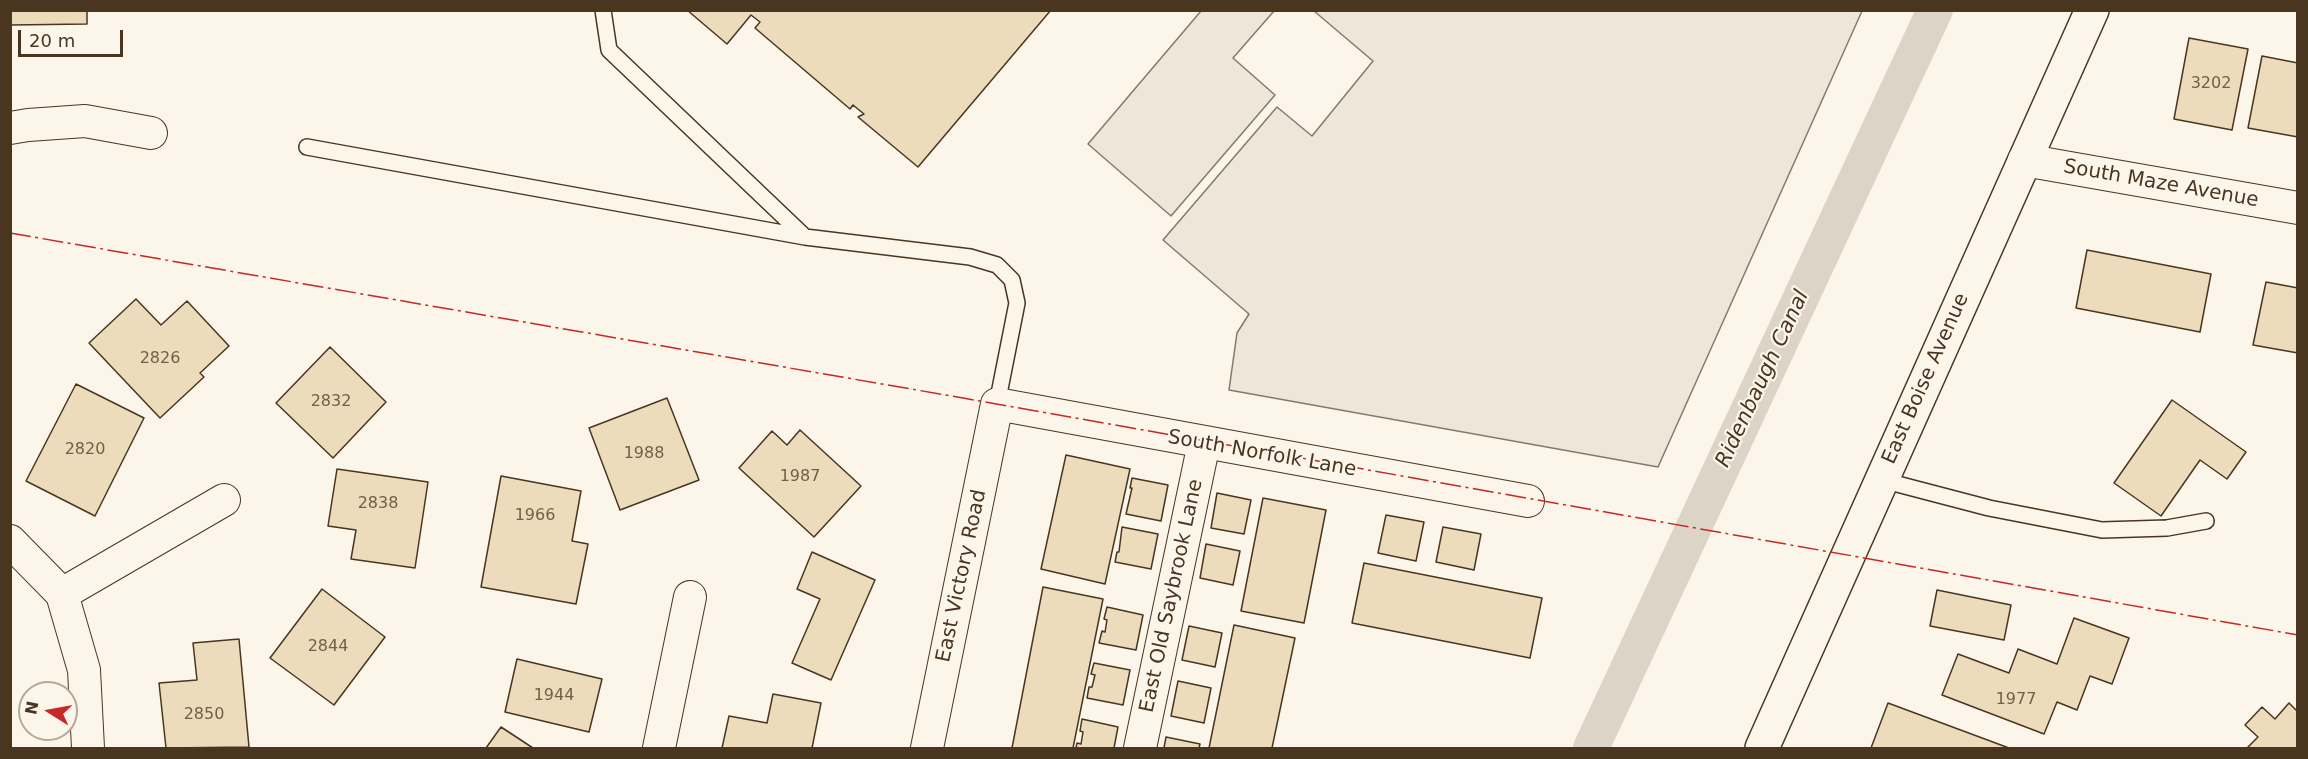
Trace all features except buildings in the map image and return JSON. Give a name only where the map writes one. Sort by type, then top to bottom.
[{"type":"street","name":"East Boise Avenue","points":[[1762,748],[2092,10]]},
{"type":"street","points":[[10,128],[28,124],[84,121],[151,133]]},
{"type":"street","name":"South Maze Avenue","points":[[2024,160],[2298,208]]},
{"type":"street","name":"South Norfolk Lane","points":[[997,404],[1528,501]]},
{"type":"street","name":"East Victory Road","points":[[927,748],[997,404]]},
{"type":"street","name":"East Old Saybrook Lane","points":[[1140,748],[1204,443]]},
{"type":"street","points":[[62,594],[224,500]]},
{"type":"street","points":[[10,541],[62,594],[84,670],[88,748]]},
{"type":"street","points":[[659,748],[690,597]]},
{"type":"lane","points":[[603,10],[609,50],[805,237]]},
{"type":"lane","points":[[307,147],[805,237],[970,257],[997,265],[1012,280],[1017,303],[997,404]]},
{"type":"lane","points":[[1881,480],[1989,508],[2102,530],[2167,528],[2206,521]]},
{"type":"shaded area","points":[[1201,11],[1274,11],[1233,58],[1275,95],[1171,216],[1088,144]]},
{"type":"shaded area","points":[[1314,11],[1862,11],[1658,467],[1229,390],[1237,333],[1249,314],[1163,240],[1277,107],[1312,136],[1373,61]]},
{"type":"waterway","name":"Ridenbaugh Canal","points":[[1591,748],[1935,10]]},
{"type":"power","points":[[10,233],[963,398],[2298,635]]}]
